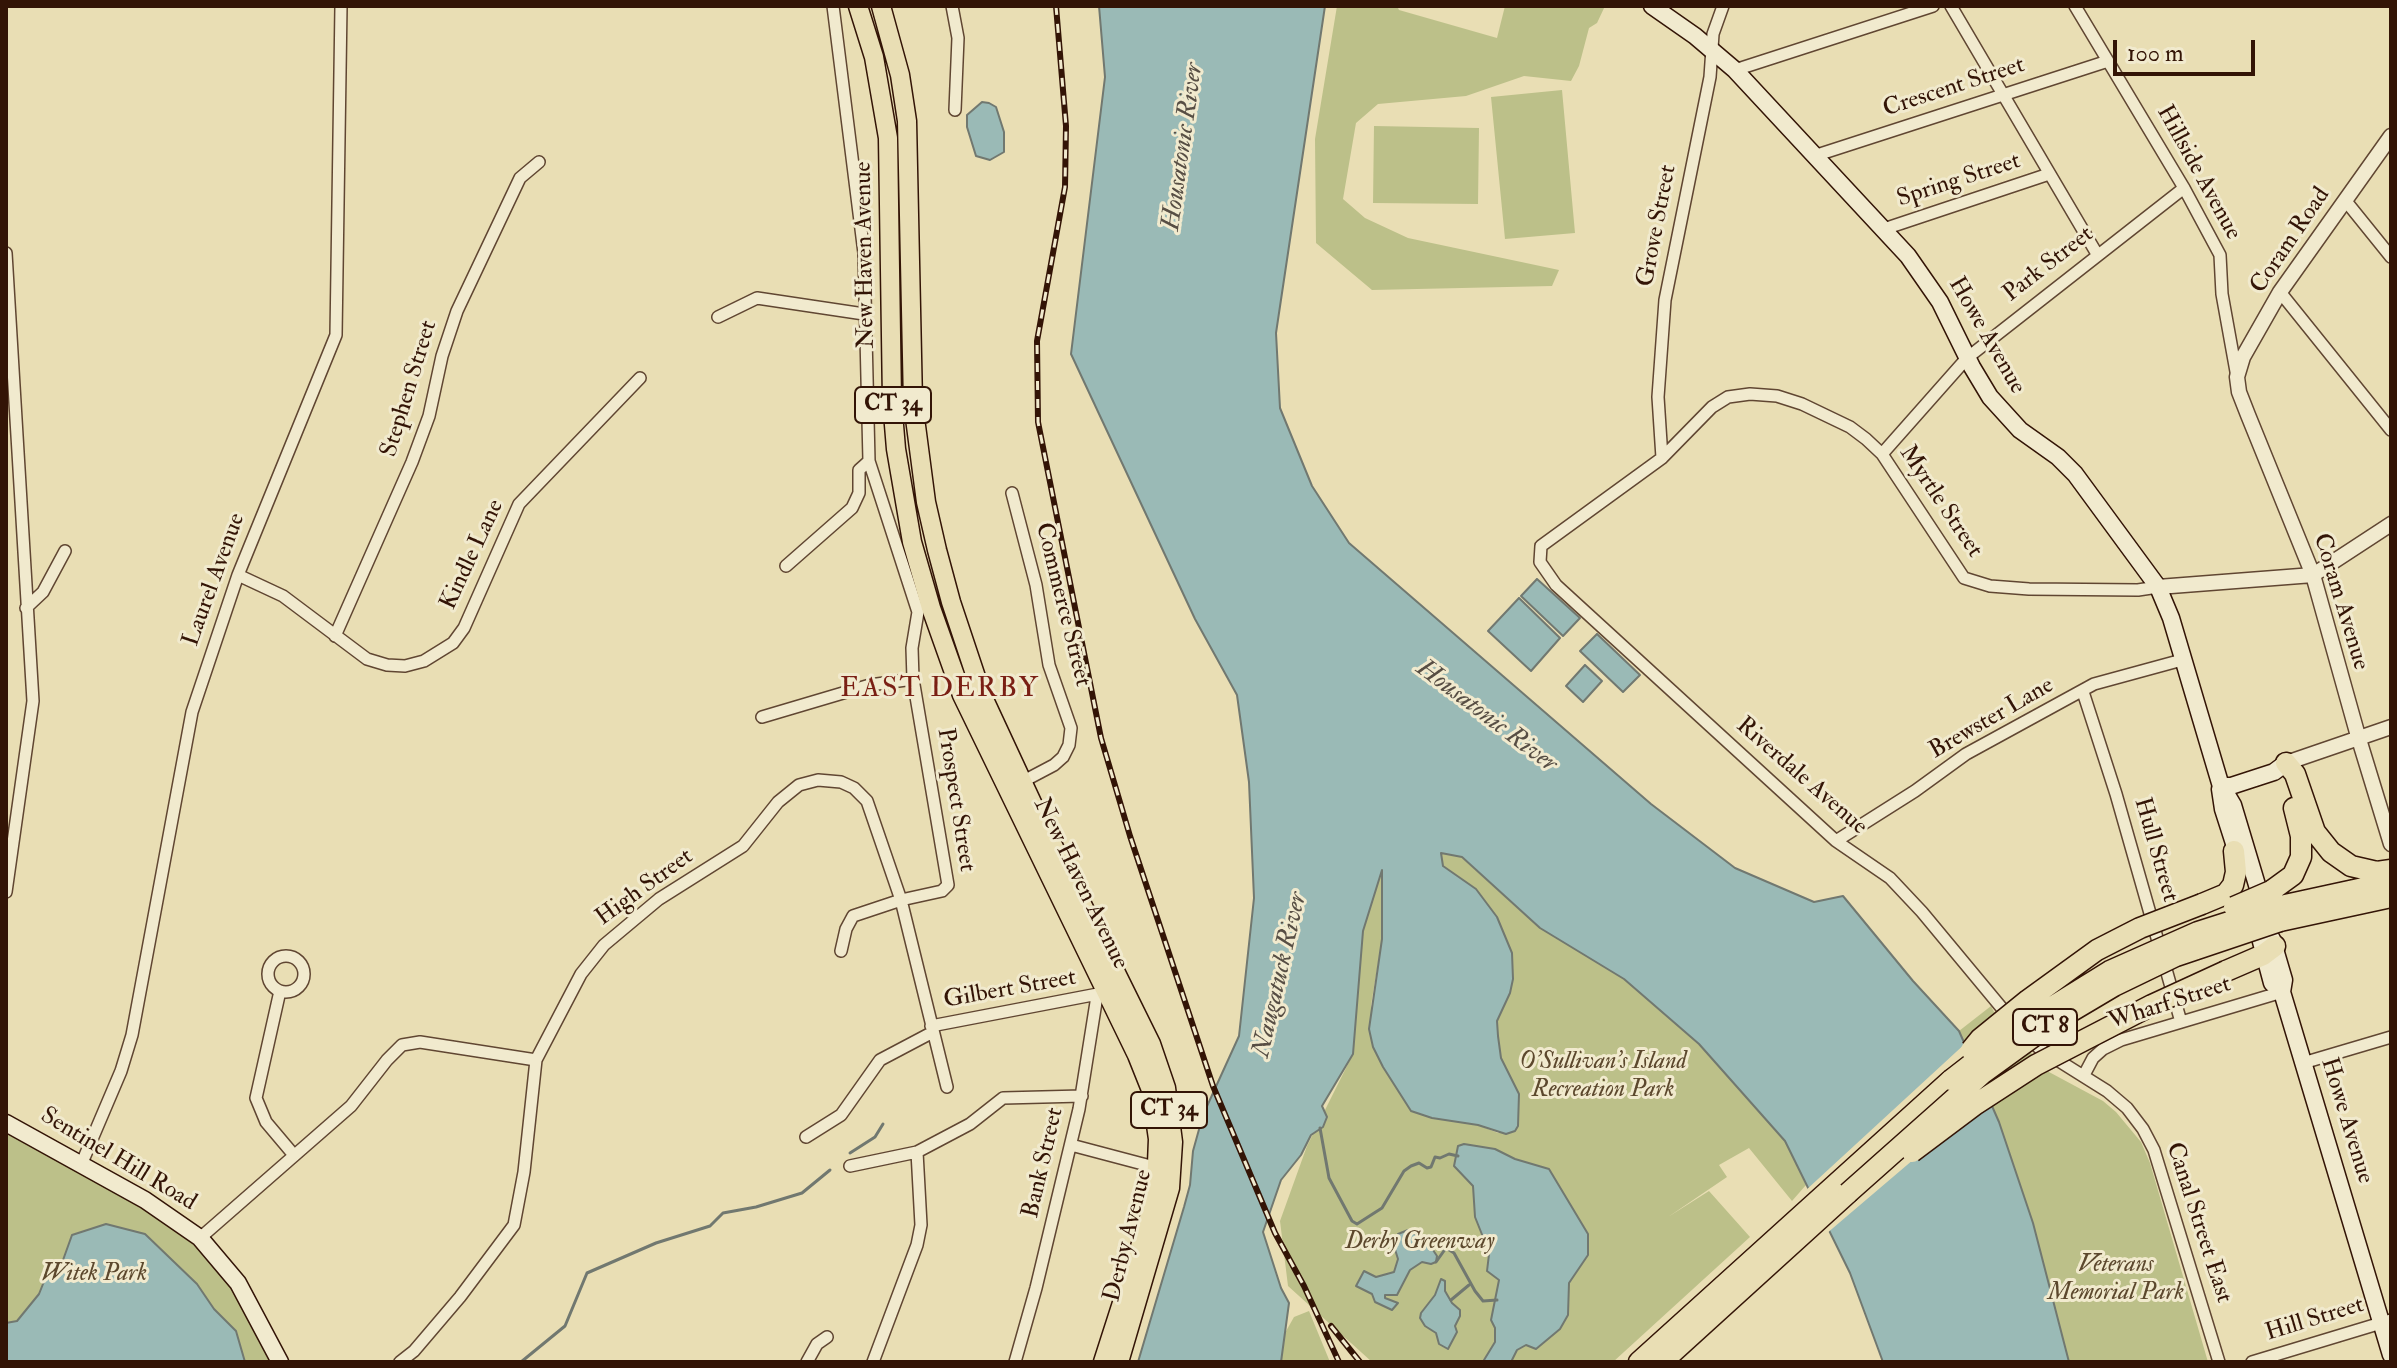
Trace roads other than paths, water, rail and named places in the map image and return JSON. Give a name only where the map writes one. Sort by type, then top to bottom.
[{"type":"highway","name":"New Haven Avenue","points":[[858,6],[874,57],[888,138],[891,357],[896,449],[924,610],[962,695],[1015,786]]},
{"type":"highway","name":"New Haven Avenue","points":[[881,6],[900,75],[907,121],[914,416],[926,502],[951,602],[1015,786],[1108,991]]},
{"type":"highway","points":[[890,198],[910,199]]},
{"type":"highway","points":[[2275,906],[2293,875],[2301,853],[2299,827],[2282,770],[2286,763],[2295,774],[2315,832],[2331,852],[2351,866],[2377,872],[2391,870]]},
{"type":"highway","points":[[1951,1080],[1980,1039],[2070,968],[2126,935],[2221,897],[2231,889],[2236,876],[2234,851]]},
{"type":"highway","name":"CT 8","points":[[1662,1362],[1719,1298],[1951,1080],[2041,1013],[2140,956],[2167,935],[2275,906],[2391,882]]},
{"type":"highway","name":"CT 8","points":[[1639,1362],[1848,1193],[1982,1074],[2055,1021],[2094,997],[2214,941],[2275,906],[2391,897]]},
{"type":"highway","points":[[1848,1193],[2036,1065],[2152,1005],[2269,950]]},
{"type":"highway","name":"Derby Avenue","points":[[1108,991],[1151,1090],[1158,1139],[1158,1168],[1148,1241],[1119,1362]]},
{"type":"highway","name":"Derby Avenue","points":[[1103,1362],[1170,1188],[1173,1142],[1166,1088],[1151,1044],[1108,991]]},
{"type":"highway","points":[[1626,1362],[1648,1342],[1719,1298]]},
{"type":"main road","name":"Howe Avenue","points":[[1652,6],[1695,36],[1735,70],[1884,229],[1924,275],[1980,383],[2003,414],[2075,474],[2158,587],[2171,618],[2220,783],[2233,805],[2269,950],[2272,983],[2282,992],[2386,1322],[2391,1355]]},
{"type":"main road","points":[[2220,783],[2226,776],[2272,762],[2286,763]]},
{"type":"main road","name":"Howe Avenue","points":[[2220,783],[2220,796],[2234,851],[2269,950]]},
{"type":"main road","name":"Sentinel Hill Road","points":[[6,1123],[145,1200],[200,1238],[238,1283],[280,1362]]},
{"type":"street","name":"Laurel Avenue","points":[[81,1165],[127,1053],[192,712],[238,575],[336,335],[341,6]]},
{"type":"street","points":[[833,6],[864,253],[869,461],[924,610],[951,602]]},
{"type":"street","points":[[952,6],[958,38],[955,110]]},
{"type":"street","name":"Grove Street","points":[[1662,458],[1658,397],[1665,300],[1710,77],[1713,34],[1723,6]]},
{"type":"street","points":[[1735,70],[1933,6]]},
{"type":"street","points":[[1951,6],[2097,254]]},
{"type":"street","name":"Hillside Avenue","points":[[2075,6],[2184,188],[2220,255],[2222,294],[2237,377]]},
{"type":"street","name":"Crescent Street","points":[[1814,156],[2108,61]]},
{"type":"street","name":"Coram Road","points":[[2237,377],[2243,357],[2280,292],[2391,136]]},
{"type":"street","name":"Stephen Street","points":[[335,636],[425,428],[442,356],[457,311],[520,178],[539,162]]},
{"type":"street","name":"Spring Street","points":[[1884,229],[2049,174]]},
{"type":"street","name":"Park Street","points":[[1882,454],[1967,358],[2184,188]]},
{"type":"street","points":[[2345,200],[2391,257]]},
{"type":"street","points":[[6,253],[10,391],[33,701],[6,892]]},
{"type":"street","points":[[2280,292],[2391,430]]},
{"type":"street","points":[[718,317],[757,298],[864,314]]},
{"type":"street","name":"Coram Avenue","points":[[2237,377],[2243,403],[2313,575],[2391,844]]},
{"type":"street","name":"Kindle Lane","points":[[238,575],[283,596],[367,659],[405,666],[424,661],[453,643],[464,628],[519,504],[640,378]]},
{"type":"street","name":"Myrtle Street","points":[[1548,540],[1662,458],[1712,407],[1728,397],[1750,394],[1777,396],[1802,404],[1850,427],[1882,454],[1964,578],[1990,586],[2138,590],[2313,575],[2391,524]]},
{"type":"street","points":[[786,566],[852,508],[859,493],[859,470],[869,461]]},
{"type":"street","name":"Commerce Street","points":[[1012,493],[1036,585],[1049,665],[1071,728],[1069,745],[1063,757],[1015,786]]},
{"type":"street","name":"Riverdale Avenue","points":[[1548,540],[1541,546],[1539,556],[1546,574],[1556,585],[1836,841],[1890,878],[1922,912],[2002,1010],[2040,1049],[2084,1075]]},
{"type":"street","points":[[26,608],[43,592],[65,551]]},
{"type":"street","name":"Prospect Street","points":[[841,951],[846,929],[853,916],[901,900],[942,891],[948,881],[913,679],[912,648],[924,610]]},
{"type":"street","name":"Brewster Lane","points":[[1836,841],[1966,754],[2094,684],[2182,660]]},
{"type":"street","points":[[762,717],[870,685],[913,679]]},
{"type":"street","name":"Hull Street","points":[[2083,692],[2116,794],[2181,1022]]},
{"type":"street","points":[[2286,763],[2391,727]]},
{"type":"street","name":"High Street","points":[[400,1362],[414,1351],[460,1297],[514,1225],[524,1172],[536,1060],[581,974],[604,945],[659,899],[743,846],[778,802],[799,785],[830,780],[848,785],[862,795],[870,809],[901,900],[947,1087]]},
{"type":"street","points":[[280,991],[256,1098],[266,1122],[293,1154]]},
{"type":"street","name":"Gilbert Street","points":[[806,1137],[841,1115],[880,1060],[932,1029],[1108,991]]},
{"type":"street","name":"Bank Street","points":[[1015,1362],[1108,991]]},
{"type":"street","name":"Wharf Street","points":[[2084,1075],[2093,1058],[2121,1040],[2282,992]]},
{"type":"street","points":[[2303,1063],[2391,1037]]},
{"type":"street","points":[[200,1238],[351,1106],[402,1045],[420,1042],[536,1060]]},
{"type":"street","name":"Canal Street East","points":[[2084,1075],[2127,1108],[2154,1150],[2219,1362]]},
{"type":"street","points":[[850,1166],[917,1152],[962,1129],[1003,1098],[1082,1096]]},
{"type":"street","points":[[1071,1145],[1158,1168]]},
{"type":"street","points":[[873,1362],[917,1245],[921,1225],[917,1152]]},
{"type":"street","name":"Hill Street","points":[[2252,1362],[2386,1322]]},
{"type":"street","points":[[807,1362],[817,1344],[827,1337]]},
{"type":"water","points":[[1099,6],[1325,6],[1276,333],[1280,408],[1312,486],[1349,543],[1651,804],[1735,868],[1814,902],[1843,896],[1959,1031],[1999,1122],[2033,1223],[2069,1362],[1883,1362],[1850,1273],[1785,1141],[1699,1044],[1624,979],[1540,928],[1462,857],[1441,853],[1443,866],[1476,889],[1497,917],[1512,953],[1510,993],[1497,1021],[1501,1058],[1519,1094],[1518,1126],[1515,1131],[1506,1134],[1411,1111],[1383,1067],[1373,1047],[1369,1029],[1382,939],[1382,870],[1363,931],[1353,1054],[1322,1106],[1327,1117],[1323,1127],[1311,1135],[1301,1155],[1281,1180],[1263,1232],[1289,1303],[1281,1362],[1138,1362],[1190,1185],[1193,1151],[1203,1115],[1239,1036],[1254,898],[1249,782],[1237,695],[1195,619],[1071,354],[1105,77]]},
{"type":"water","points":[[982,102],[996,107],[1004,132],[1004,152],[990,160],[976,156],[967,127],[967,115]]},
{"type":"water","points":[[1537,579],[1580,618],[1563,636],[1521,596]]},
{"type":"water","points":[[1519,598],[1560,638],[1531,671],[1488,631]]},
{"type":"water","points":[[1597,634],[1640,675],[1623,692],[1580,651]]},
{"type":"water","points":[[1585,665],[1602,681],[1583,702],[1566,686]]},
{"type":"water","points":[[1464,1144],[1495,1149],[1515,1159],[1549,1169],[1588,1234],[1588,1255],[1569,1283],[1568,1315],[1560,1329],[1536,1349],[1526,1345],[1517,1350],[1511,1362],[1484,1360],[1495,1342],[1495,1328],[1491,1320],[1499,1280],[1487,1271],[1490,1246],[1475,1217],[1473,1186],[1454,1166],[1458,1146]]},
{"type":"water","points":[[106,1224],[145,1234],[197,1284],[214,1309],[236,1331],[245,1362],[6,1362],[6,1323],[17,1321],[39,1294],[45,1279],[58,1274],[72,1235]]},
{"type":"water","points":[[1408,1230],[1427,1241],[1437,1256],[1436,1262],[1422,1262],[1410,1270],[1397,1295],[1385,1295],[1385,1298],[1398,1303],[1392,1310],[1375,1302],[1372,1294],[1356,1286],[1364,1271],[1376,1277],[1394,1272],[1398,1259],[1393,1243],[1398,1234]]},
{"type":"water","points":[[1441,1279],[1445,1281],[1445,1291],[1452,1303],[1460,1310],[1455,1326],[1457,1332],[1448,1349],[1439,1344],[1436,1333],[1425,1326],[1420,1318]]},
{"type":"waterway","points":[[850,1153],[875,1137],[883,1124]]},
{"type":"waterway","points":[[1320,1128],[1329,1178],[1352,1221],[1357,1224],[1382,1208],[1404,1171],[1411,1166],[1419,1163],[1427,1168],[1431,1167],[1435,1157],[1458,1156]]},
{"type":"waterway","points":[[521,1362],[565,1326],[587,1273],[656,1243],[710,1226],[723,1213],[802,1193],[830,1170]]},
{"type":"waterway","points":[[1436,1262],[1446,1248],[1454,1253],[1483,1301],[1497,1300]]},
{"type":"waterway","points":[[1451,1300],[1469,1285]]},
{"type":"railway","points":[[1056,6],[1066,126],[1065,187],[1037,341],[1038,422],[1101,738],[1130,836],[1213,1086],[1275,1233],[1304,1286],[1339,1362]]},
{"type":"railway","points":[[1331,1326],[1360,1362]]},
{"type":"district","name":"EAST DERBY","points":[[940,690]]},
{"type":"water label","name":"Housatonic River","points":[[1184,147]]},
{"type":"water label","name":"Housatonic River","points":[[1486,717]]},
{"type":"water label","name":"Naugatuck River","points":[[1281,975]]},
{"type":"park label","name":"O'Sullivan's Island Recreation Park","points":[[1603,1077]]},
{"type":"park label","name":"Derby Greenway","points":[[1420,1243]]},
{"type":"park label","name":"Witek Park","points":[[94,1275]]},
{"type":"park label","name":"Veterans Memorial Park","points":[[2116,1280]]}]
